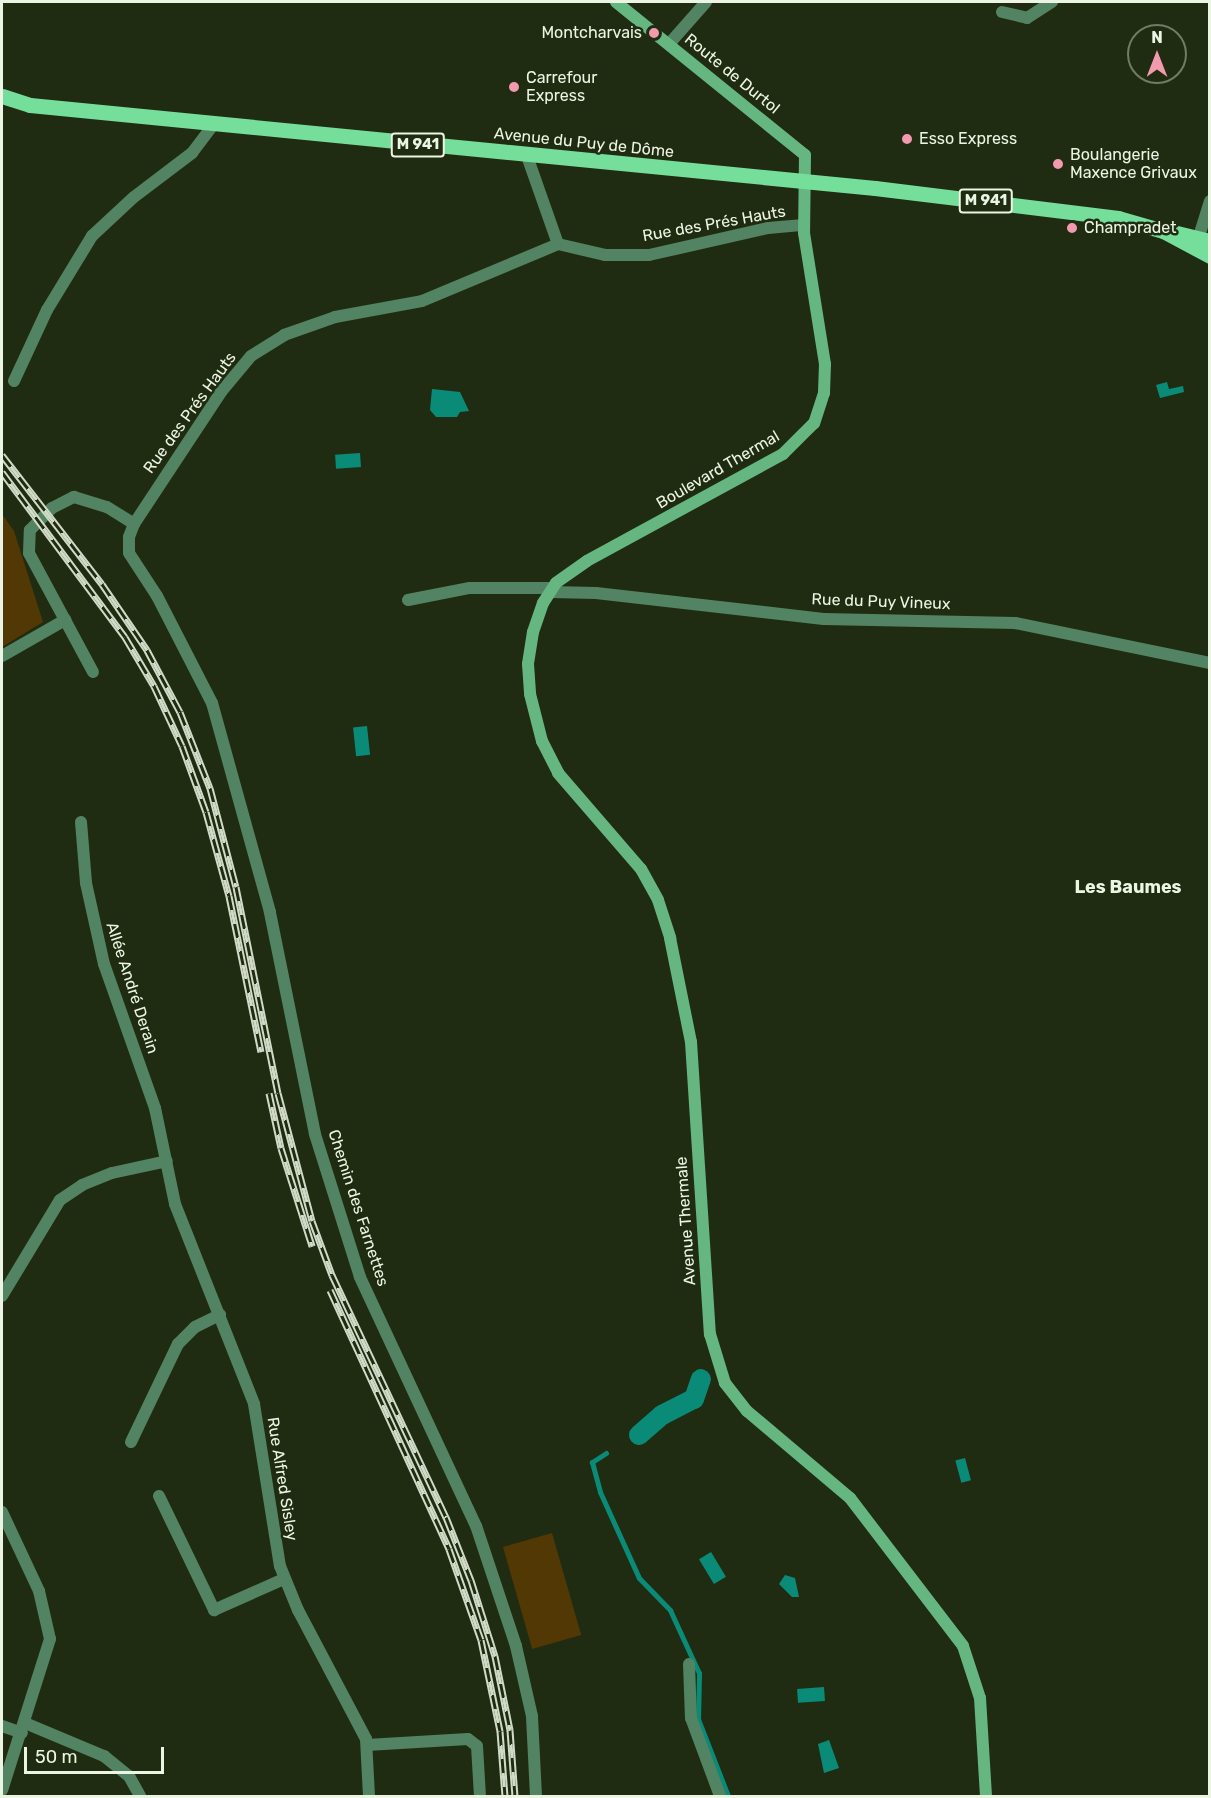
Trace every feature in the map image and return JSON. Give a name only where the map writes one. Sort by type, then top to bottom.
[{"type":"main road","name":"Route de Durtol","points":[[616,2],[805,155],[807,183]]},
{"type":"main road","name":"Avenue du Puy de Dôme","points":[[2,96],[30,105],[807,183],[1118,218],[1201,242],[1209,256]]},
{"type":"main road","name":"Boulevard Thermal","points":[[551,590],[587,561],[783,454],[814,423],[823,399],[825,364],[804,225],[807,183]]},
{"type":"main road","name":"Avenue Thermale","points":[[551,590],[537,617],[528,664],[530,694],[543,741],[558,773],[629,854],[650,884],[664,916],[679,972],[691,1042],[710,1334],[720,1369],[731,1392],[747,1411],[829,1476],[870,1520],[963,1646],[980,1698],[986,1797]]},
{"type":"street","points":[[669,44],[706,2]]},
{"type":"street","points":[[1002,12],[1028,18],[1052,2]]},
{"type":"street","points":[[14,381],[47,310],[92,236],[134,196],[192,153],[214,124]]},
{"type":"street","points":[[527,156],[558,244]]},
{"type":"street","points":[[1201,242],[1209,201]]},
{"type":"street","name":"Rue des Prés Hauts","points":[[186,653],[157,596],[129,553],[134,524],[221,392],[251,356],[284,335],[335,316],[422,301],[558,244],[605,255],[649,255],[768,228],[804,225]]},
{"type":"street","points":[[93,672],[29,553],[28,540],[34,523],[52,508],[74,497],[107,507],[134,524]]},
{"type":"street","name":"Rue du Puy Vineux","points":[[408,600],[462,589],[551,590],[824,619],[1015,623],[1209,663]]},
{"type":"street","points":[[2,656],[65,620]]},
{"type":"street","name":"Chemin des Farnettes","points":[[186,653],[212,703],[270,912],[315,1134],[360,1277],[476,1527],[516,1646],[532,1716],[536,1797]]},
{"type":"street","name":"Allée André Derain","points":[[81,822],[86,883],[96,935],[155,1108],[167,1161]]},
{"type":"street","points":[[2,1296],[6,1277],[43,1223],[67,1194],[112,1173],[167,1161]]},
{"type":"street","name":"Rue Alfred Sisley","points":[[167,1161],[175,1204],[254,1404],[272,1529],[284,1579],[367,1745],[369,1797]]},
{"type":"street","points":[[131,1442],[178,1344],[195,1326],[220,1315]]},
{"type":"street","points":[[159,1496],[214,1610],[284,1579]]},
{"type":"street","points":[[2,1512],[39,1591],[50,1625],[45,1665],[2,1790]]},
{"type":"street","points":[[689,1664],[691,1718],[720,1797]]},
{"type":"street","points":[[2,1726],[23,1728],[104,1756],[129,1776],[140,1797]]},
{"type":"street","points":[[367,1745],[468,1739],[477,1746],[480,1797]]},
{"type":"shaded area","points":[[2,514],[14,531],[43,622],[2,647]]},
{"type":"shaded area","points":[[552,1533],[581,1635],[532,1649],[503,1547]]},
{"type":"water","points":[[1167,382],[1169,389],[1183,386],[1184,392],[1160,398],[1156,385]]},
{"type":"water","points":[[432,389],[460,392],[469,411],[460,412],[457,417],[436,417],[430,410]]},
{"type":"water","points":[[360,453],[361,467],[336,469],[335,455]]},
{"type":"water","points":[[367,726],[370,755],[356,756],[353,727]]},
{"type":"water","points":[[965,1458],[971,1480],[961,1483],[955,1461]]},
{"type":"water","points":[[711,1552],[726,1577],[714,1584],[699,1559]]},
{"type":"water","points":[[785,1575],[795,1578],[799,1597],[792,1597],[779,1584]]},
{"type":"water","points":[[824,1687],[825,1701],[798,1703],[797,1689]]},
{"type":"water","points":[[829,1740],[839,1768],[824,1773],[818,1744]]},
{"type":"waterway","points":[[639,1435],[662,1415],[694,1399],[701,1379]]},
{"type":"waterway","points":[[606,1453],[592,1462],[600,1492],[639,1578],[670,1610],[699,1673],[698,1719],[728,1796]]},
{"type":"railway","points":[[2,455],[102,584],[147,650],[180,712],[210,788],[236,887],[278,1093],[312,1221],[332,1275],[446,1517],[471,1580],[495,1656],[510,1730],[515,1796]]},
{"type":"railway","points":[[2,472],[125,637],[154,686],[182,746],[206,812],[229,896],[261,1052]]},
{"type":"railway","points":[[269,1093],[281,1148],[312,1246]]},
{"type":"railway","points":[[330,1290],[449,1549],[481,1640],[500,1731],[505,1796]]},
{"type":"place","name":"Montcharvais","points":[[654,33]]},
{"type":"place","name":"Carrefour Express","points":[[514,87]]},
{"type":"place","name":"Esso Express","points":[[907,139]]},
{"type":"place","name":"Boulangerie Maxence Grivaux","points":[[1058,164]]},
{"type":"place","name":"Champradet","points":[[1072,228]]},
{"type":"district","name":"Les Baumes","points":[[1128,887]]}]
